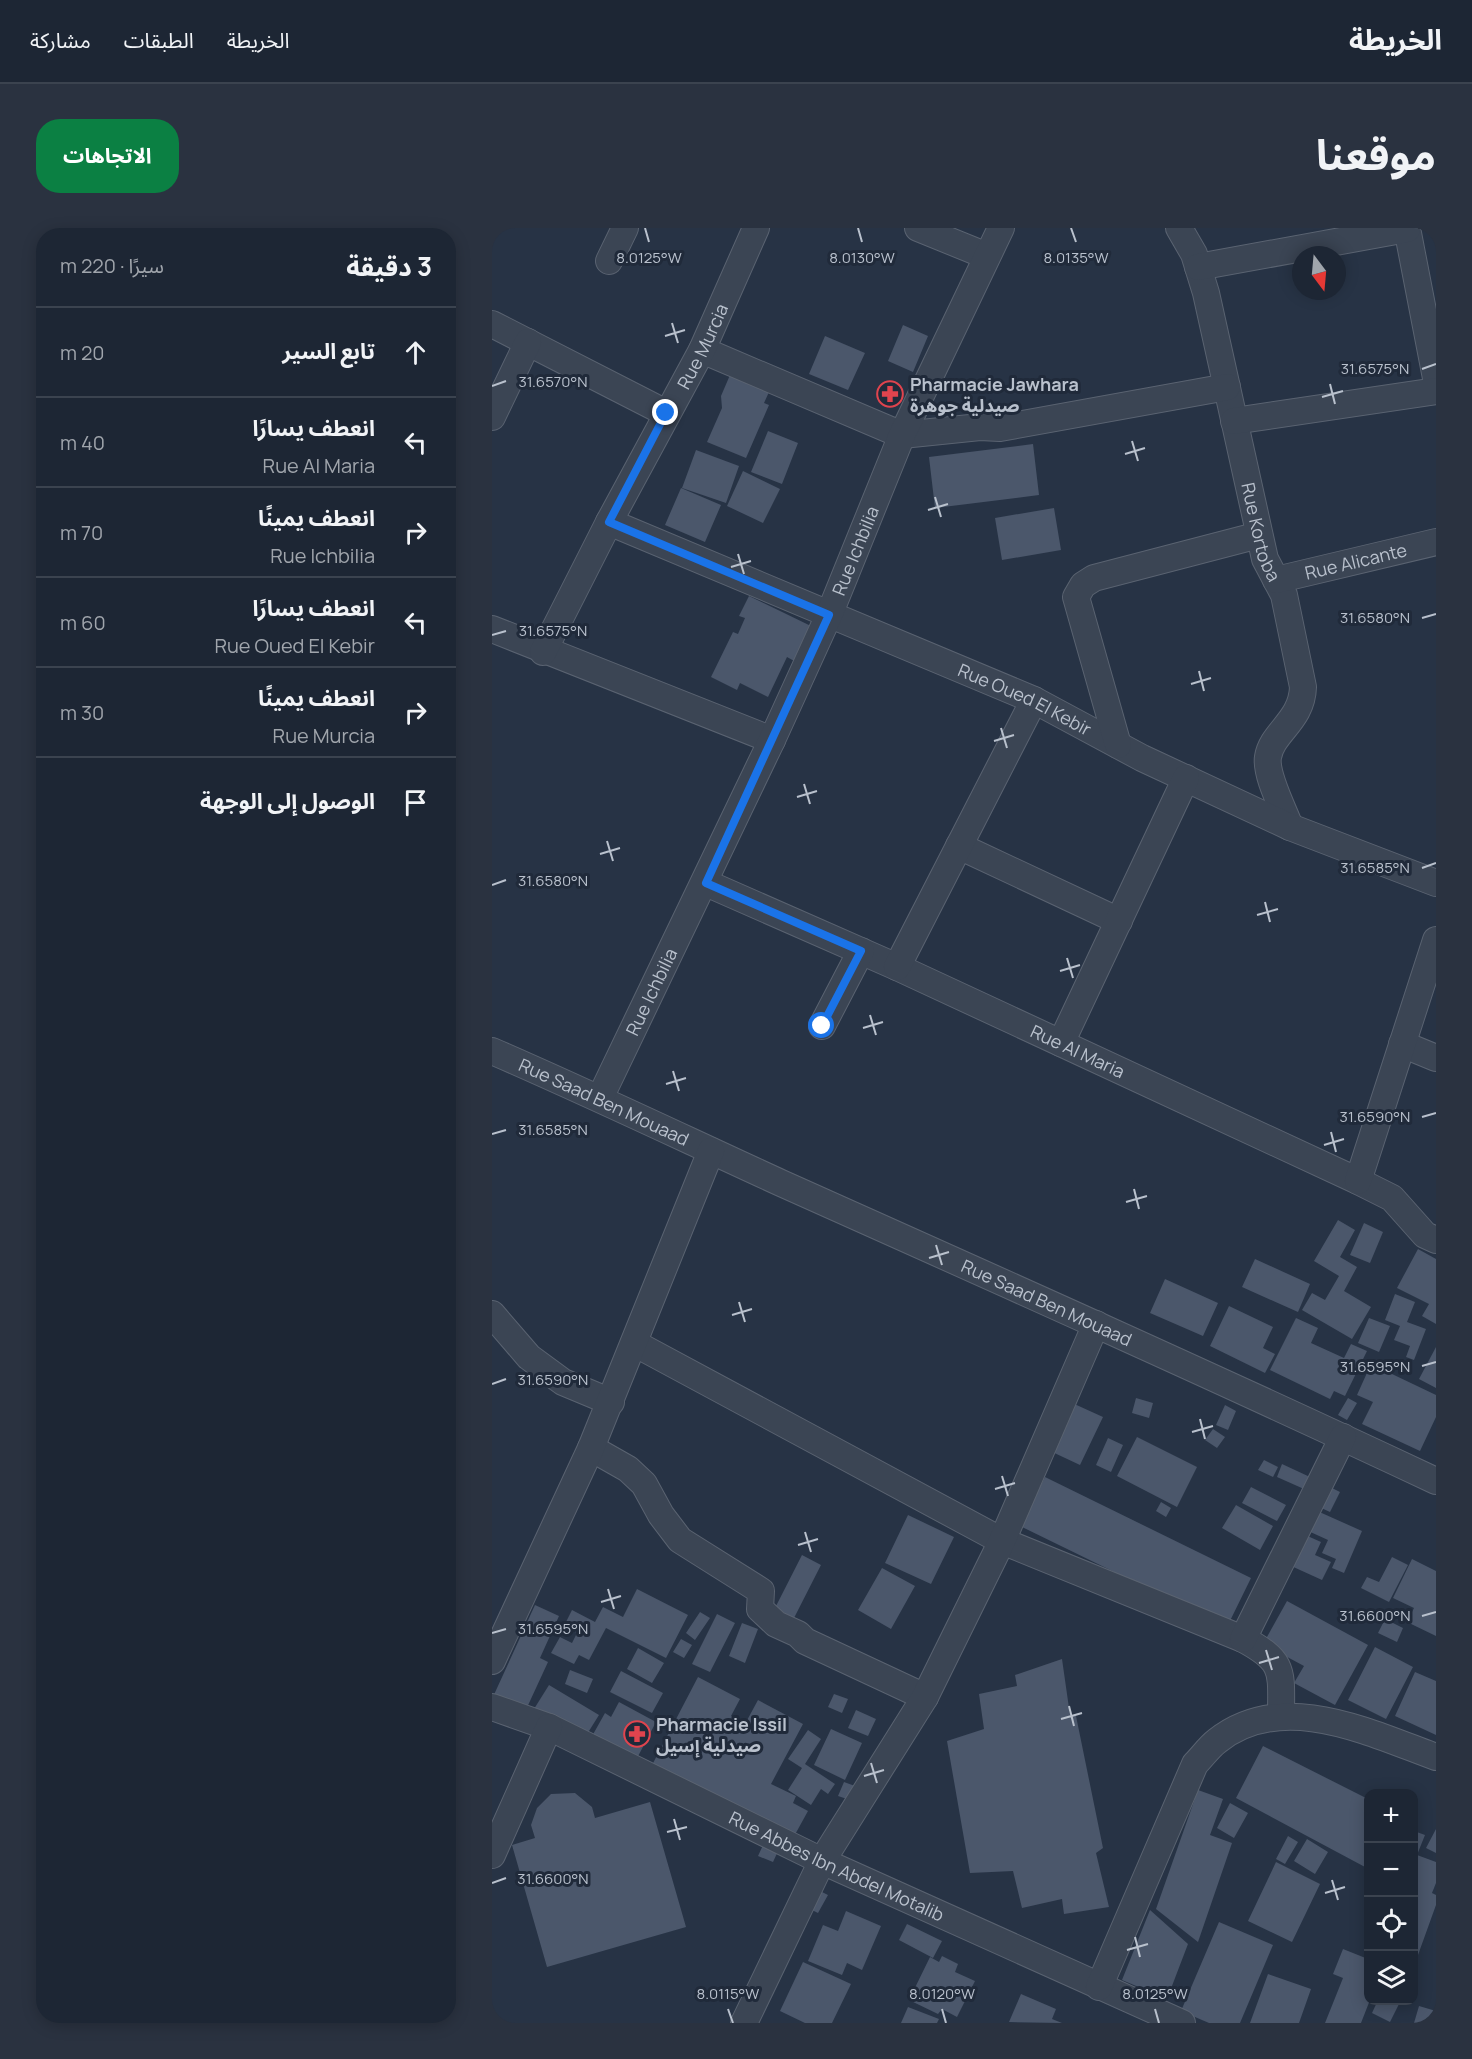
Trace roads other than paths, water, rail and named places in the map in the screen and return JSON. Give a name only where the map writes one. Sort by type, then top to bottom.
[{"type":"street","points":[[609,261],[625,228]]},
{"type":"street","name":"Rue Murcia","points":[[543,652],[666,413],[702,350],[756,228]]},
{"type":"street","points":[[918,228],[987,256]]},
{"type":"street","name":"Rue Ichbilia","points":[[600,1098],[706,883],[772,740],[829,615],[902,435],[1000,228]]},
{"type":"street","name":"Rue Kortoba","points":[[1179,228],[1194,254],[1198,267],[1259,535],[1265,559],[1284,595],[1303,687],[1303,700],[1297,714],[1268,756],[1269,770],[1290,827]]},
{"type":"street","points":[[1198,267],[1407,228],[1436,378]]},
{"type":"street","points":[[492,324],[666,413]]},
{"type":"street","points":[[492,417],[528,342]]},
{"type":"street","points":[[702,350],[902,435],[980,427],[1000,428],[1227,387]]},
{"type":"street","points":[[1234,421],[1436,390]]},
{"type":"street","name":"Rue Oued El Kebir","points":[[609,522],[1034,700],[1118,745],[1290,827],[1436,883]]},
{"type":"street","points":[[1118,745],[1076,597],[1083,585],[1094,578],[1259,535]]},
{"type":"street","name":"Rue Alicante","points":[[1276,580],[1436,542]]},
{"type":"street","points":[[492,629],[543,652],[772,740]]},
{"type":"street","points":[[897,967],[1034,700]]},
{"type":"street","points":[[1062,1043],[1186,778]]},
{"type":"street","points":[[959,846],[1119,921]]},
{"type":"street","name":"Rue Al Maria","points":[[706,883],[897,967],[1358,1180],[1392,1198],[1425,1235],[1436,1240]]},
{"type":"street","points":[[1358,1180],[1436,940]]},
{"type":"street","points":[[822,1026],[861,951]]},
{"type":"street","points":[[1402,1044],[1436,1058]]},
{"type":"street","name":"Rue Saad Ben Mouaad","points":[[492,1051],[600,1098],[711,1151],[1096,1324],[1436,1481]]},
{"type":"street","points":[[492,1661],[611,1402],[711,1151]]},
{"type":"street","points":[[492,1314],[529,1357],[562,1382],[611,1402]]},
{"type":"street","points":[[748,2022],[822,1861],[925,1697],[1002,1541],[1096,1324]]},
{"type":"street","points":[[634,1343],[1002,1541],[1243,1639],[1266,1652],[1277,1665],[1281,1677],[1281,1716]]},
{"type":"street","points":[[1243,1639],[1343,1437]]},
{"type":"street","points":[[591,1448],[628,1469],[644,1484],[661,1515],[680,1540],[761,1591],[760,1609],[776,1624],[798,1634],[805,1641],[925,1697]]},
{"type":"street","name":"Rue Abbes Ibn Abdel Motalib","points":[[492,1707],[549,1727],[822,1861],[1182,2023]]},
{"type":"street","points":[[1099,1986],[1195,1764],[1217,1740],[1250,1723],[1281,1716],[1349,1724],[1436,1757]]},
{"type":"street","points":[[492,1855],[549,1727]]},
{"type":"place","name":"Pharmacie Jawhara صيدلية جوهرة","points":[[890,394]]},
{"type":"place","name":"Pharmacie Issil صيدلية إسيل","points":[[637,1734]]}]
